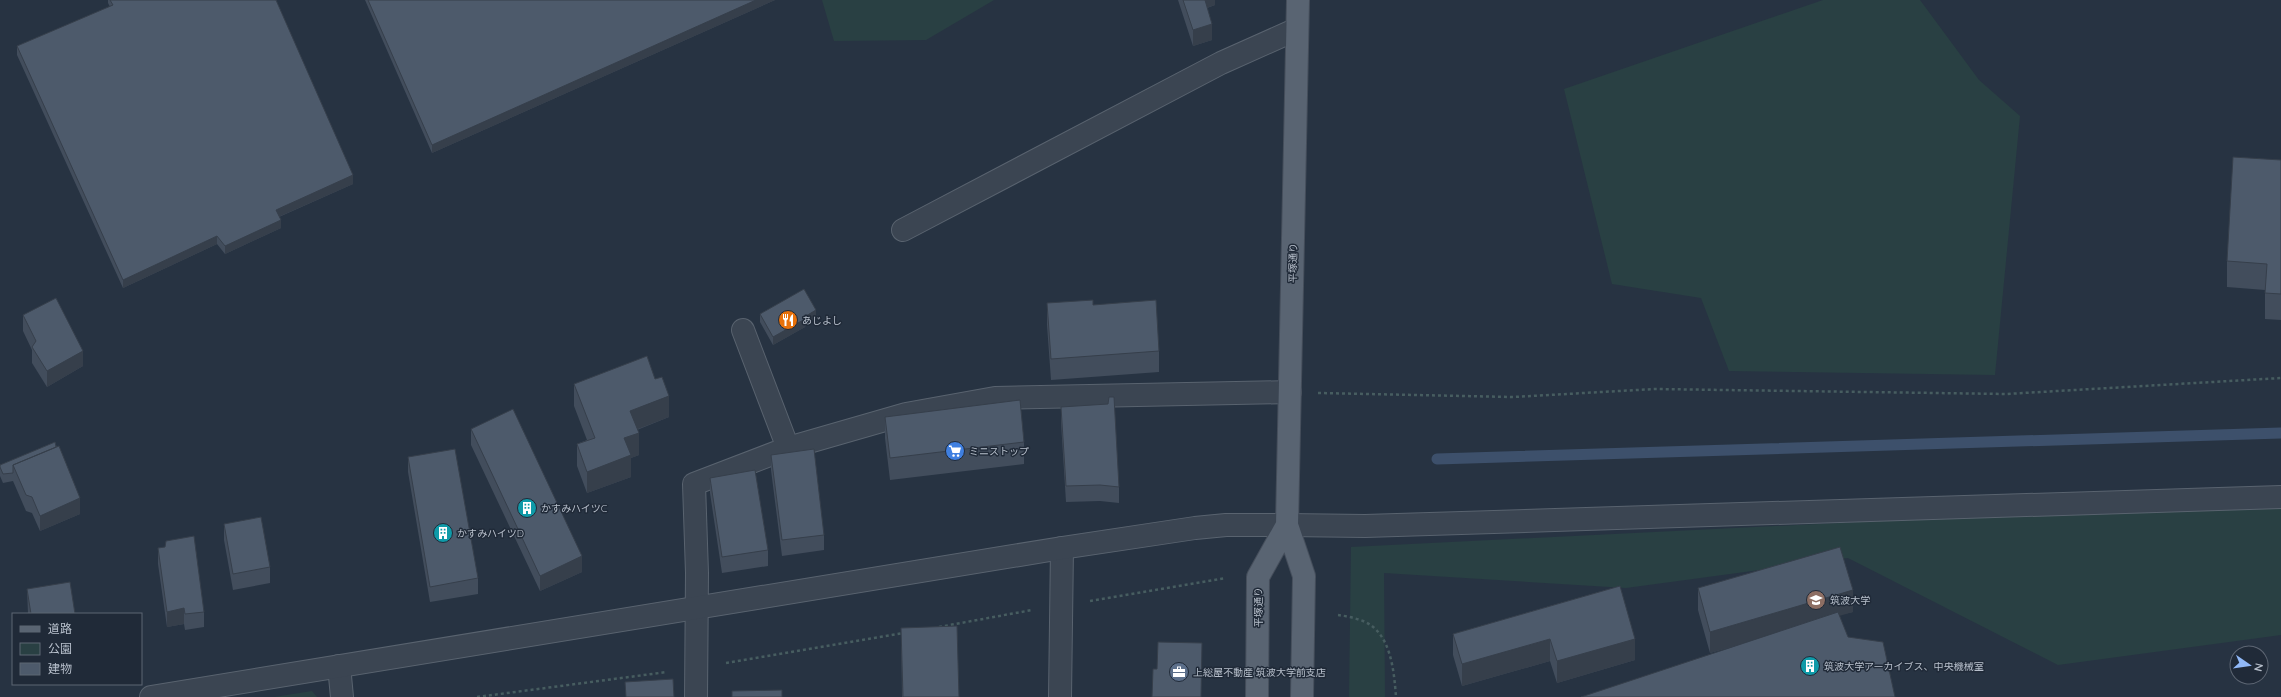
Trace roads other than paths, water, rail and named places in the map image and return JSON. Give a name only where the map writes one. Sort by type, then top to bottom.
[{"type":"main road","name":"平塚通り","points":[[1298,0],[1287,525],[1304,576],[1302,697]]},
{"type":"main road","name":"平塚通り","points":[[1257,697],[1258,577],[1287,525]]},
{"type":"street","points":[[903,230],[1221,64],[1297,29]]},
{"type":"street","points":[[742,330],[788,448]]},
{"type":"street","points":[[696,697],[694,484],[788,448],[906,414],[996,398],[1290,392]]},
{"type":"street","points":[[151,697],[1062,548],[1195,528],[1226,525],[1365,526],[2281,497]]},
{"type":"street","points":[[1060,697],[1062,548]]},
{"type":"street","points":[[339,666],[342,697]]},
{"type":"waterway","points":[[1437,459],[2281,433]]},
{"type":"place","name":"あじよし","points":[[788,320]]},
{"type":"place","name":"ミニストップ","points":[[955,451]]},
{"type":"place","name":"かすみハイツC","points":[[527,508]]},
{"type":"place","name":"かすみハイツD","points":[[443,533]]},
{"type":"place","name":"筑波大学","points":[[1816,600]]},
{"type":"place","name":"筑波大学アーカイブス、中央機械室","points":[[1810,666]]},
{"type":"place","name":"上総屋不動産 筑波大学前支店","points":[[1179,672]]}]
